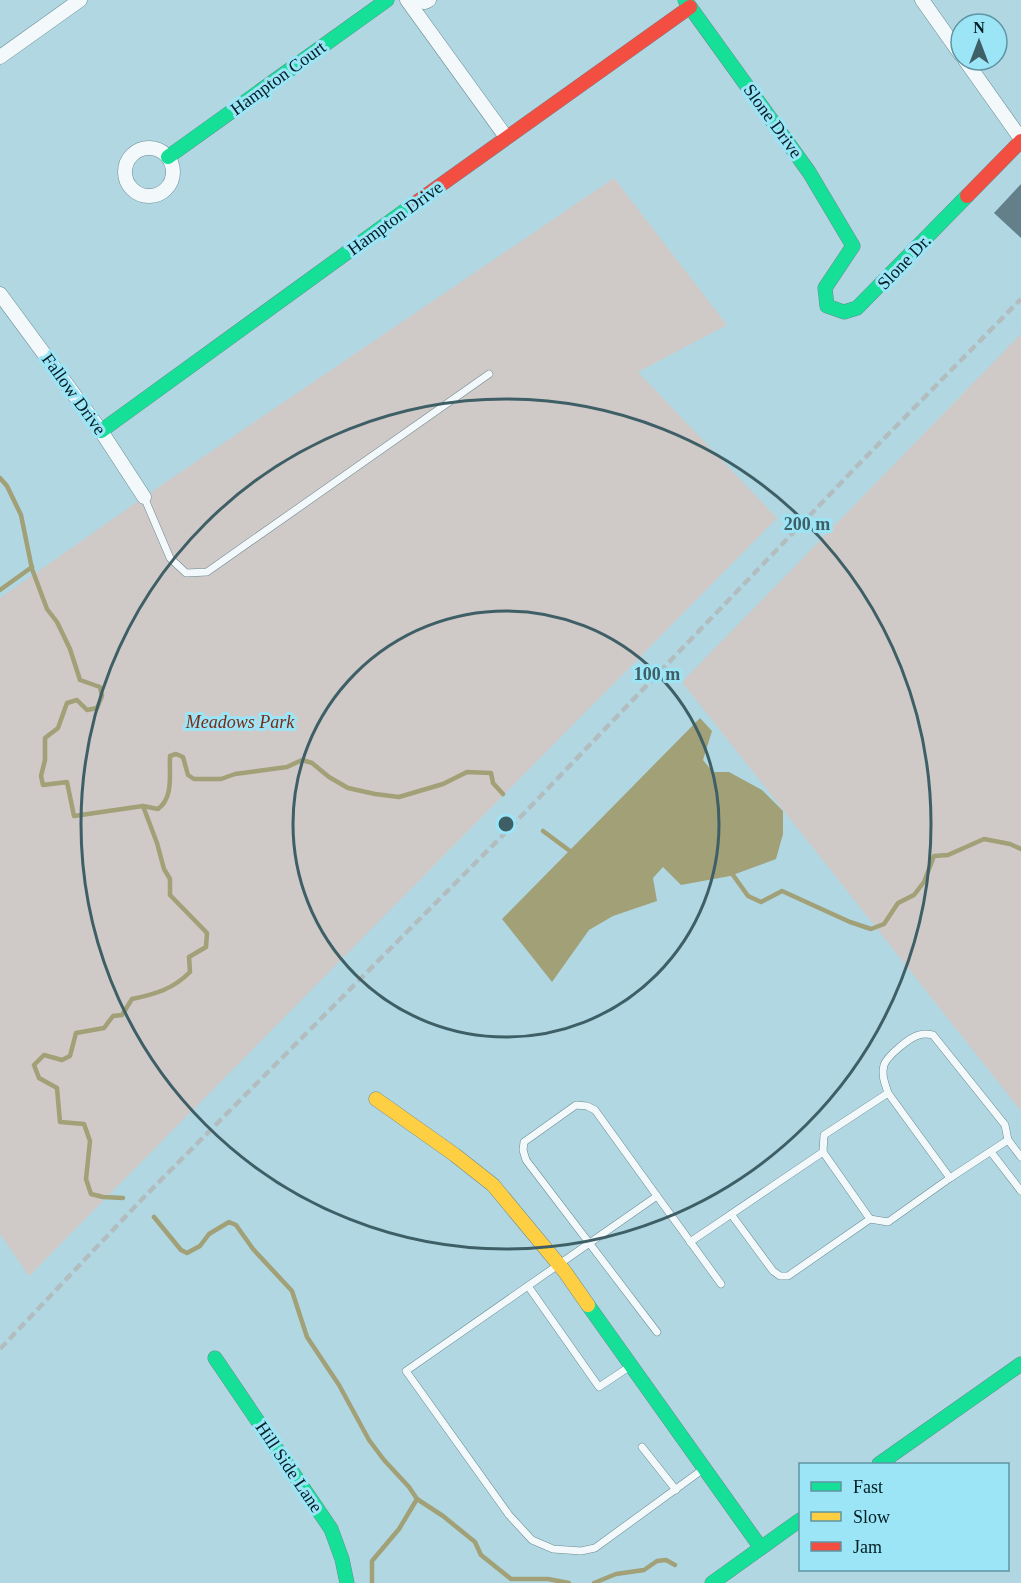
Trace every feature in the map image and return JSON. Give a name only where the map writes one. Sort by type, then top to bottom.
[{"type":"street","points":[[0,57],[80,0]]},
{"type":"street","name":"Hampton Court","points":[[168,157],[387,0]]},
{"type":"street","points":[[408,0],[425,2],[429,0]]},
{"type":"street","points":[[408,0],[506,137]]},
{"type":"street","points":[[922,0],[949,38]]},
{"type":"street","name":"Hampton Drive","points":[[101,431],[688,3]]},
{"type":"street","name":"Slone Drive","points":[[688,3],[809,172],[853,246]]},
{"type":"street","points":[[973,72],[1021,140]]},
{"type":"street","name":"Slone Dr.","points":[[853,246],[825,288],[827,306],[839,313],[854,311],[867,299],[1021,140]]},
{"type":"street","name":"Fallow Drive","points":[[0,294],[101,431],[144,497]]},
{"type":"street","points":[[376,1099],[493,1185],[559,1264],[761,1548]]},
{"type":"street","name":"Hill Side Lane","points":[[215,1358],[331,1529],[342,1559],[347,1583]]},
{"type":"street","points":[[880,1463],[1021,1364]]},
{"type":"street","points":[[712,1583],[799,1521]]},
{"type":"lane","points":[[144,497],[170,558],[186,573],[207,572],[489,374]]},
{"type":"lane","points":[[950,1178],[888,1092],[883,1078],[884,1066],[888,1057],[917,1035],[926,1033],[933,1035],[1005,1125],[1008,1140],[1021,1157]]},
{"type":"lane","points":[[870,1219],[823,1152],[824,1135],[888,1092]]},
{"type":"lane","points":[[657,1332],[526,1160],[523,1150],[524,1142],[576,1106],[587,1106],[595,1110],[721,1284]]},
{"type":"lane","points":[[731,1214],[773,1271],[780,1276],[789,1275],[870,1219],[888,1222],[1008,1140]]},
{"type":"lane","points":[[690,1242],[823,1152]]},
{"type":"lane","points":[[991,1152],[1021,1191]]},
{"type":"lane","points":[[657,1196],[406,1371],[502,1506],[532,1540],[553,1549],[581,1551],[595,1548],[704,1469]]},
{"type":"lane","points":[[528,1286],[599,1386],[631,1365]]},
{"type":"lane","points":[[642,1447],[676,1490]]},
{"type":"green space","name":"Meadows Park","points":[[614,178],[727,325],[638,372],[777,518],[29,1276],[0,1234],[0,598],[144,497]]},
{"type":"green space","points":[[1021,334],[1021,1111],[682,682]]},
{"type":"shaded area","points":[[700,718],[712,731],[703,760],[713,772],[729,772],[762,790],[783,811],[783,834],[776,859],[730,876],[681,885],[663,867],[653,878],[657,901],[613,916],[589,930],[552,982],[502,919]]},
{"type":"building","points":[[1021,184],[1021,238],[994,213]]},
{"type":"waterway","points":[[0,478],[7,486],[21,515],[32,569],[47,609],[57,622],[70,649],[80,680],[100,687],[102,696],[97,708],[87,710],[77,700],[67,703],[58,728],[45,738],[45,760],[41,776],[43,785],[67,782],[74,816],[143,806],[158,809],[169,792],[170,756],[176,754],[183,757],[188,775],[194,779],[221,779],[235,774],[287,767],[302,760],[312,763],[329,777],[348,788],[375,794],[399,797],[443,784],[467,772],[491,773],[493,783],[503,794]]},
{"type":"waterway","points":[[0,590],[32,567]]},
{"type":"waterway","points":[[123,1198],[91,1194],[86,1179],[90,1141],[84,1124],[60,1122],[57,1088],[39,1078],[34,1065],[44,1055],[62,1060],[70,1056],[76,1033],[104,1028],[113,1016],[122,1015],[132,999],[156,993],[177,983],[190,972],[189,957],[206,947],[207,933],[170,895],[170,879],[164,869],[143,806]]},
{"type":"waterway","points":[[543,831],[574,854]]},
{"type":"waterway","points":[[729,872],[748,896],[761,902],[782,891],[850,922],[871,929],[884,924],[898,903],[914,895],[924,882],[934,856],[948,855],[984,839],[1010,844],[1021,849]]},
{"type":"waterway","points":[[154,1217],[181,1250],[187,1253],[200,1246],[209,1234],[229,1222],[236,1225],[253,1249],[292,1291],[307,1337],[339,1385],[369,1440],[417,1499],[443,1516],[475,1542],[481,1555],[511,1579],[548,1579],[569,1583]]},
{"type":"waterway","points":[[372,1583],[372,1561],[399,1529],[417,1499]]},
{"type":"waterway","points":[[594,1583],[616,1574],[644,1570],[657,1561],[666,1560],[675,1565]]},
{"type":"railway","points":[[0,1349],[146,1195],[509,829],[860,463],[1021,299]]},
{"type":"traffic: fast","points":[[168,157],[387,0]]},
{"type":"traffic: fast","points":[[685,0],[809,172],[853,246],[825,288],[827,306],[844,312],[857,308],[967,196]]},
{"type":"traffic: fast","points":[[101,431],[414,204]]},
{"type":"traffic: fast","points":[[588,1305],[761,1548]]},
{"type":"traffic: fast","points":[[215,1358],[331,1529],[342,1559],[347,1583]]},
{"type":"traffic: fast","points":[[880,1463],[1021,1364]]},
{"type":"traffic: fast","points":[[712,1583],[799,1521]]},
{"type":"traffic: slow","points":[[376,1099],[493,1185],[565,1272],[588,1305]]},
{"type":"traffic: jam","points":[[414,204],[690,7]]},
{"type":"traffic: jam","points":[[967,196],[1021,141]]}]
